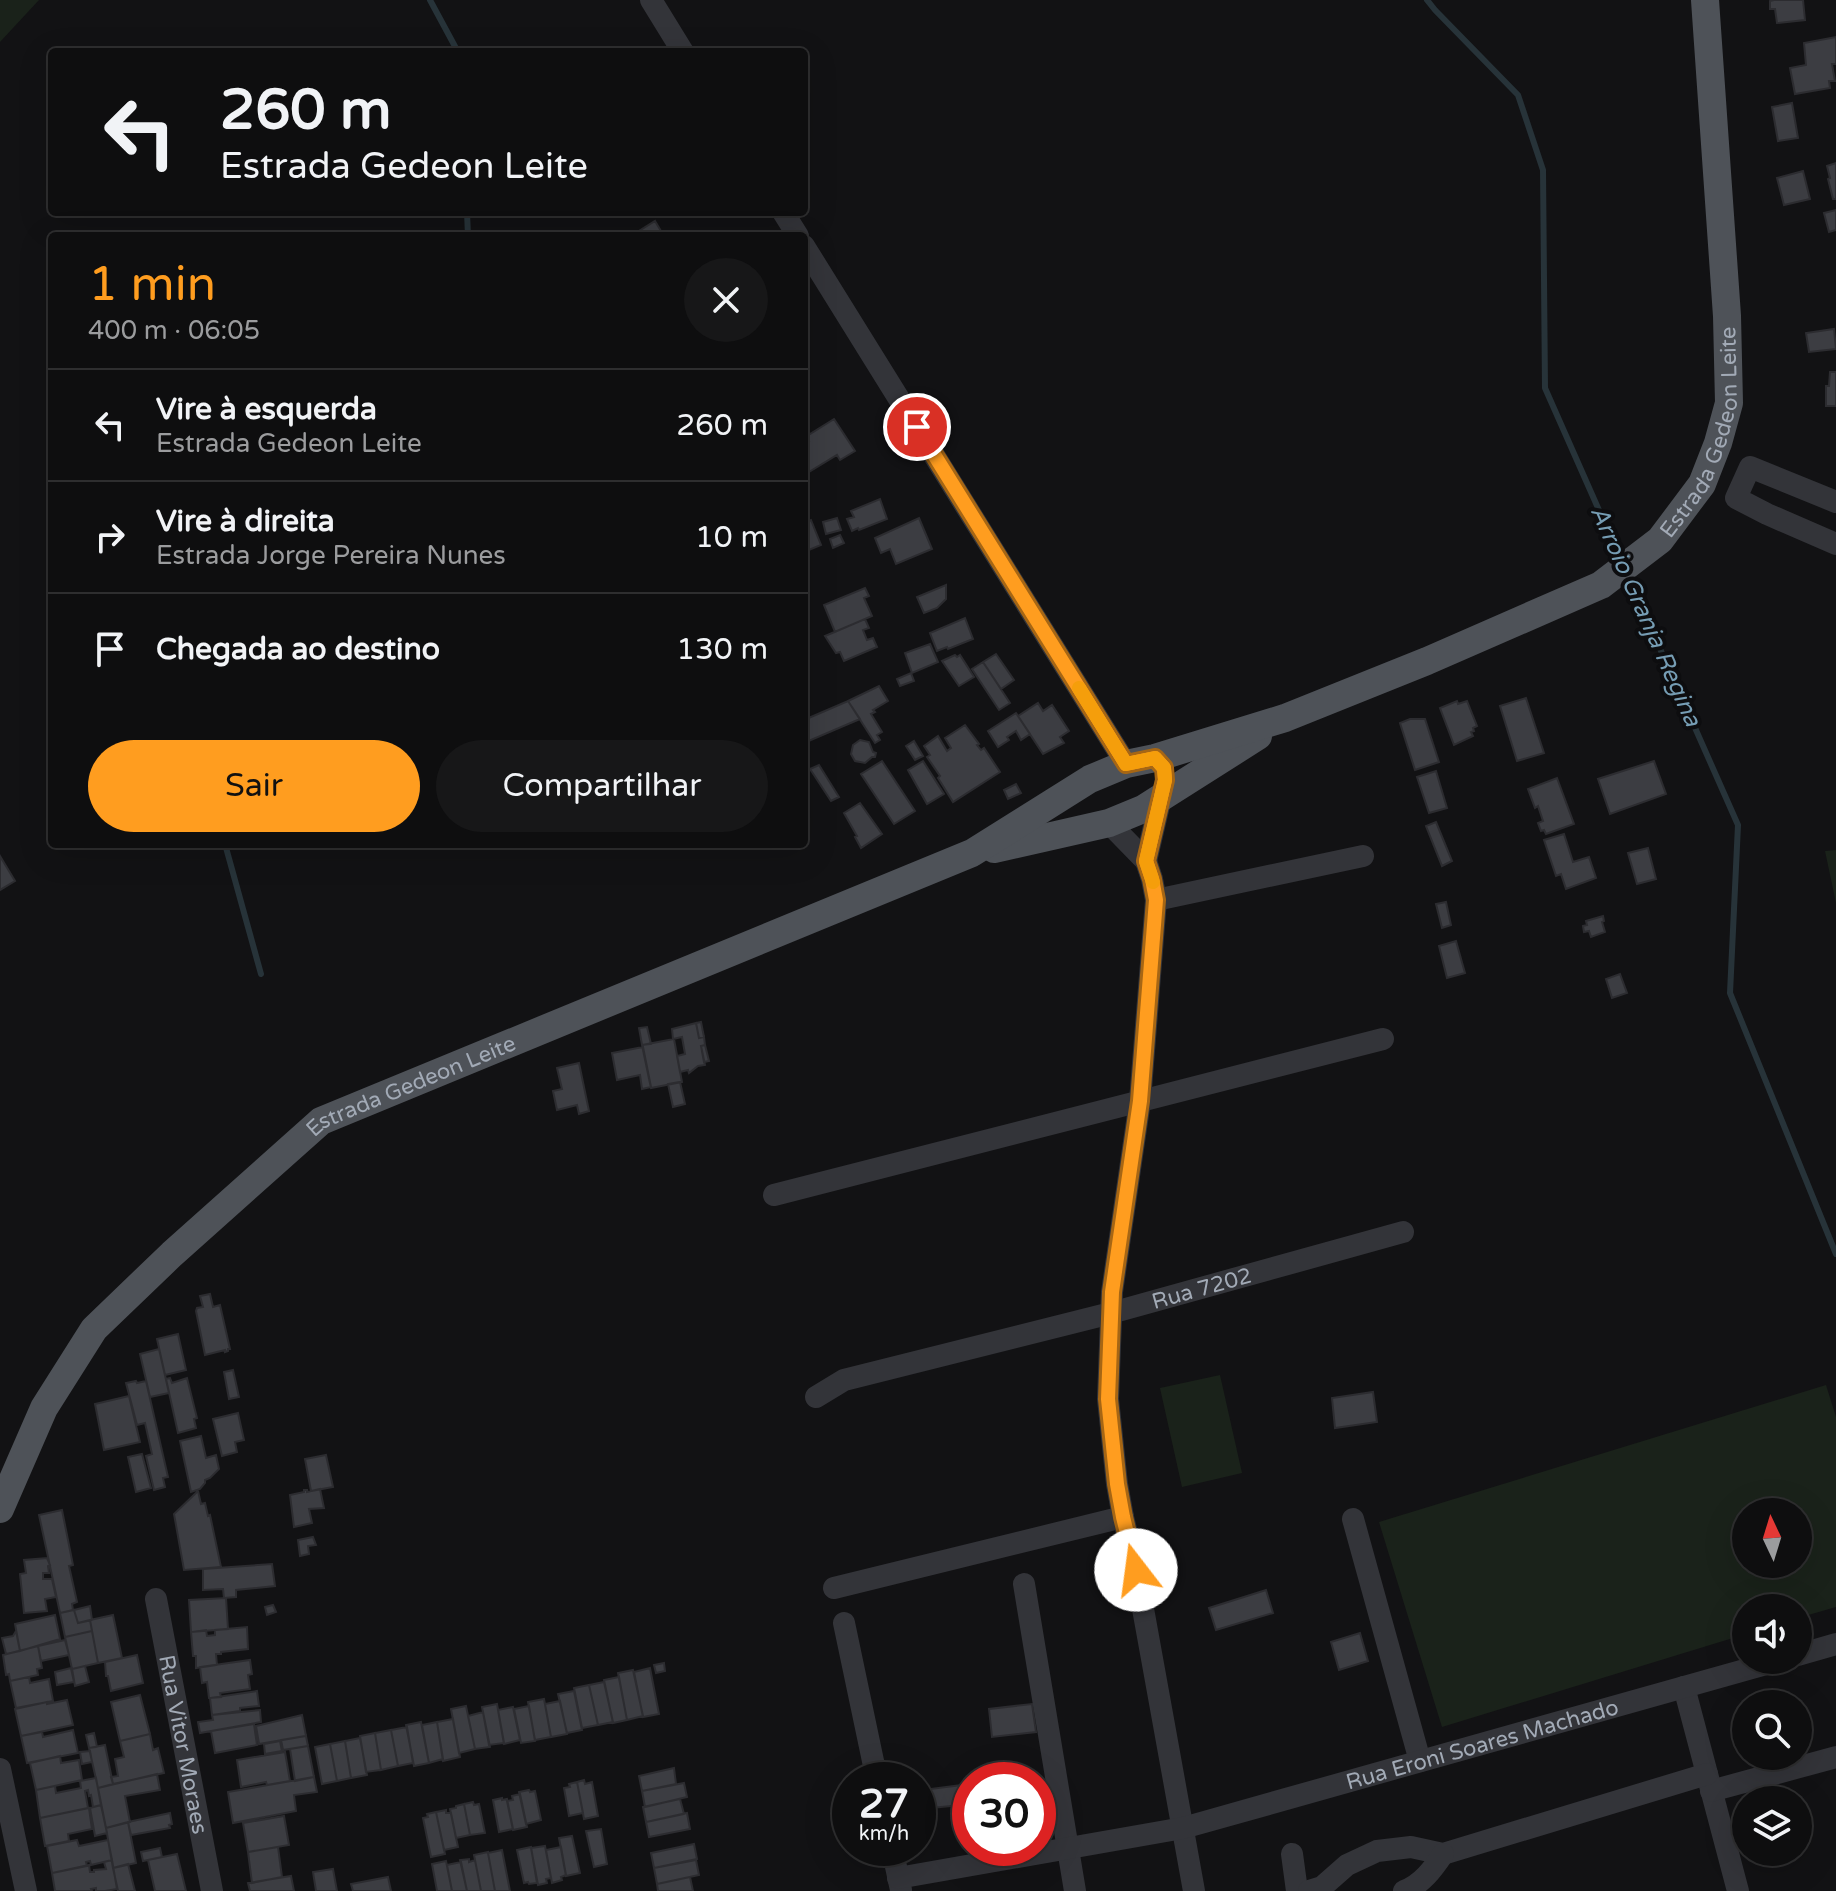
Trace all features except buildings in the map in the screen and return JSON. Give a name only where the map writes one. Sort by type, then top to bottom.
[{"type":"main road","name":"Estrada Gedeon Leite","points":[[0,1509],[44,1408],[94,1329],[172,1254],[321,1121],[972,853],[1090,779],[1126,764],[1285,718],[1427,661],[1601,585],[1660,540],[1702,484],[1729,403],[1727,316],[1705,0]]},
{"type":"main road","name":"Estrada Gedeon Leite","points":[[972,853],[1109,823],[1143,809],[1285,718]]},
{"type":"main road","points":[[1155,758],[1164,768],[1161,797]]},
{"type":"main road","points":[[1090,779],[1092,803],[1109,823]]},
{"type":"street","points":[[651,0],[681,48]]},
{"type":"street","points":[[808,252],[1126,764]]},
{"type":"street","points":[[1836,502],[1750,467],[1736,498],[1836,544]]},
{"type":"street","points":[[1146,861],[1161,797]]},
{"type":"street","points":[[1109,823],[1146,861],[1156,900],[1140,1101],[1114,1277],[1108,1399],[1117,1484],[1136,1570],[1194,1891]]},
{"type":"street","points":[[1156,900],[1363,856]]},
{"type":"street","points":[[774,1195],[1383,1039]]},
{"type":"street","name":"Rua 7202","points":[[816,1397],[844,1380],[1111,1313],[1403,1232]]},
{"type":"street","points":[[834,1588],[1123,1517]]},
{"type":"street","points":[[1353,1519],[1420,1761]]},
{"type":"street","points":[[1024,1584],[1075,1891]]},
{"type":"street","name":"Rua Vitor Moraes","points":[[156,1599],[212,1891]]},
{"type":"street","points":[[844,1623],[873,1762]]},
{"type":"street","points":[[1812,1651],[1836,1644]]},
{"type":"street","name":"Rua Eroni Soares Machado","points":[[900,1884],[1183,1828],[1732,1674]]},
{"type":"street","points":[[1684,1687],[1738,1891]]},
{"type":"street","points":[[1321,1890],[1347,1865],[1377,1851],[1411,1847],[1443,1854],[1709,1782],[1836,1757]]},
{"type":"street","points":[[0,1769],[26,1891]]},
{"type":"street","points":[[1292,1854],[1297,1891]]},
{"type":"street","points":[[1404,1891],[1431,1872],[1443,1854]]},
{"type":"shaded area","points":[[0,0],[39,0],[0,42]]},
{"type":"shaded area","points":[[1836,850],[1836,903],[1825,851]]},
{"type":"shaded area","points":[[1220,1375],[1242,1473],[1182,1487],[1160,1388]]},
{"type":"shaded area","points":[[1826,1385],[1836,1417],[1836,1607],[1812,1614],[1812,1594],[1732,1594],[1732,1638],[1442,1727],[1379,1522]]},
{"type":"waterway","points":[[430,0],[456,48]]},
{"type":"waterway","name":"Arroio Granja Regina","points":[[1427,0],[1518,95],[1543,170],[1545,388],[1621,560]]},
{"type":"waterway","points":[[467,216],[468,232]]},
{"type":"waterway","name":"Arroio Granja Regina","points":[[1627,574],[1738,825],[1730,993],[1836,1254]]},
{"type":"waterway","points":[[226,848],[261,974]]},
{"type":"slow traffic","points":[[1079,688],[1126,764],[1155,758],[1164,768],[1165,780],[1146,861],[1153,882]]},
{"type":"route","points":[[917,427],[1126,764],[1155,758],[1164,768],[1165,780],[1146,861],[1156,900],[1143,1077],[1112,1292],[1108,1399],[1117,1484],[1136,1570]]}]
